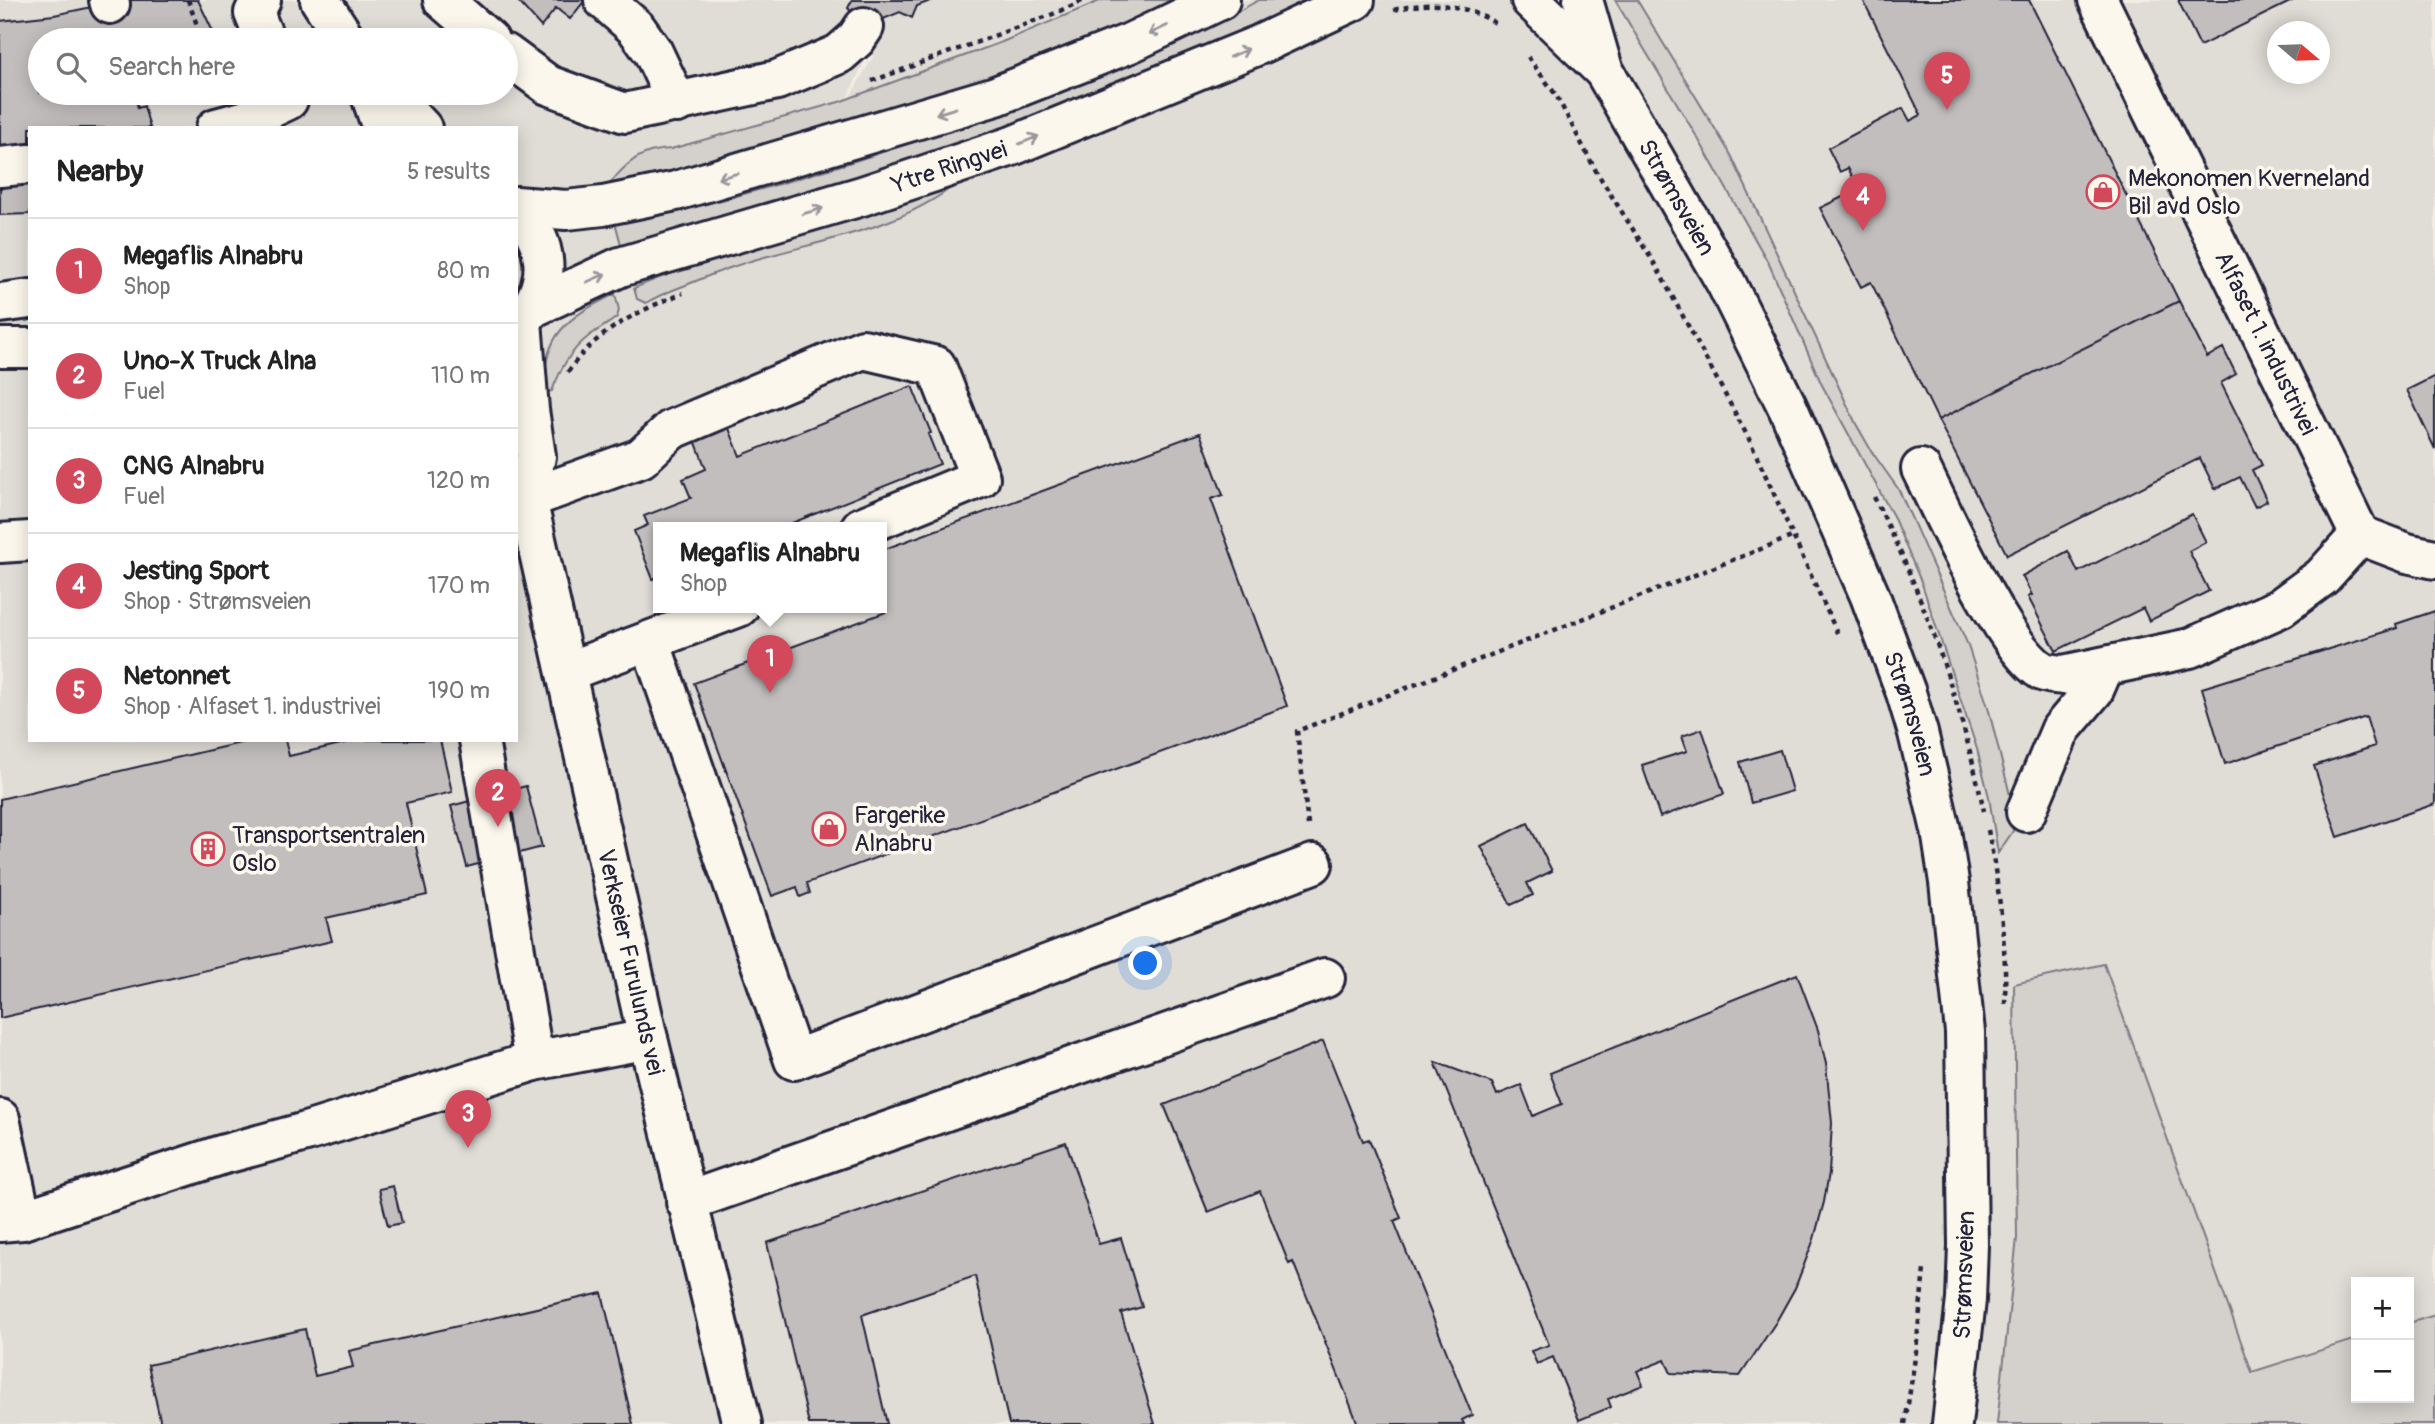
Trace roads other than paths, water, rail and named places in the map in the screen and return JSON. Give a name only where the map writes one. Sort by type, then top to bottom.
[{"type":"main road","points":[[260,28],[254,13],[261,0]]},
{"type":"main road","points":[[320,0],[338,28]]},
{"type":"main road","points":[[443,0],[475,28]]},
{"type":"main road","points":[[604,0],[636,28],[653,52],[677,103]]},
{"type":"main road","points":[[518,207],[566,210],[603,206],[676,191],[996,96],[1130,43],[1220,0]]},
{"type":"main road","name":"Ytre Ringvei","points":[[524,318],[620,267],[862,196],[1012,146],[1248,49],[1355,0]]},
{"type":"main road","name":"Strømsveien","points":[[1531,0],[1603,69]]},
{"type":"main road","name":"Strømsveien","points":[[1583,0],[1603,69],[1726,283],[1788,408],[1870,596],[1918,733],[1941,830],[1950,882],[1965,1032],[1968,1245],[1961,1354],[1952,1424]]},
{"type":"main road","name":"Alfaset 1. industrivei","points":[[2098,0],[2360,535]]},
{"type":"main road","points":[[518,63],[548,85],[625,113],[776,80],[839,54],[856,39],[864,27]]},
{"type":"main road","points":[[224,126],[246,120],[278,105]]},
{"type":"main road","points":[[374,105],[381,126]]},
{"type":"main road","points":[[400,105],[420,126]]},
{"type":"main road","points":[[0,167],[28,164]]},
{"type":"main road","name":"Verkseier Furulunds vei","points":[[518,209],[530,222],[540,242],[544,264],[542,286],[524,318],[529,410],[536,456],[520,496],[566,672],[648,1040],[741,1424]]},
{"type":"main road","points":[[0,303],[28,299]]},
{"type":"main road","points":[[0,348],[28,348]]},
{"type":"main road","points":[[520,496],[641,458],[671,430],[863,349],[936,366],[980,478],[873,522]]},
{"type":"main road","points":[[1921,469],[1983,590],[2021,653],[2043,672],[2063,675],[2190,648],[2280,608],[2322,577],[2360,535],[2407,553],[2435,559]]},
{"type":"main road","points":[[0,543],[28,541]]},
{"type":"main road","points":[[566,672],[723,613]]},
{"type":"main road","points":[[650,641],[794,1060],[1313,864]]},
{"type":"main road","points":[[2026,812],[2062,729],[2094,690],[2104,667]]},
{"type":"main road","points":[[479,742],[534,1061]]},
{"type":"main road","points":[[686,1202],[1325,978]]},
{"type":"main road","points":[[0,1119],[11,1221],[534,1061],[648,1040]]},
{"type":"place","name":"Netonnet","points":[[1947,110]]},
{"type":"place","name":"Mekonomen Kverneland Bil avd Oslo","points":[[2103,192]]},
{"type":"place","name":"Jesting Sport","points":[[1863,231]]},
{"type":"place","name":"Megaflis Alnabru","points":[[770,693]]},
{"type":"place","name":"Uno-X Truck Alna","points":[[498,827]]},
{"type":"place","name":"Fargerike Alnabru","points":[[829,829]]},
{"type":"place","name":"Transportsentralen Oslo","points":[[208,849]]},
{"type":"place","name":"CNG Alnabru","points":[[468,1148]]}]
